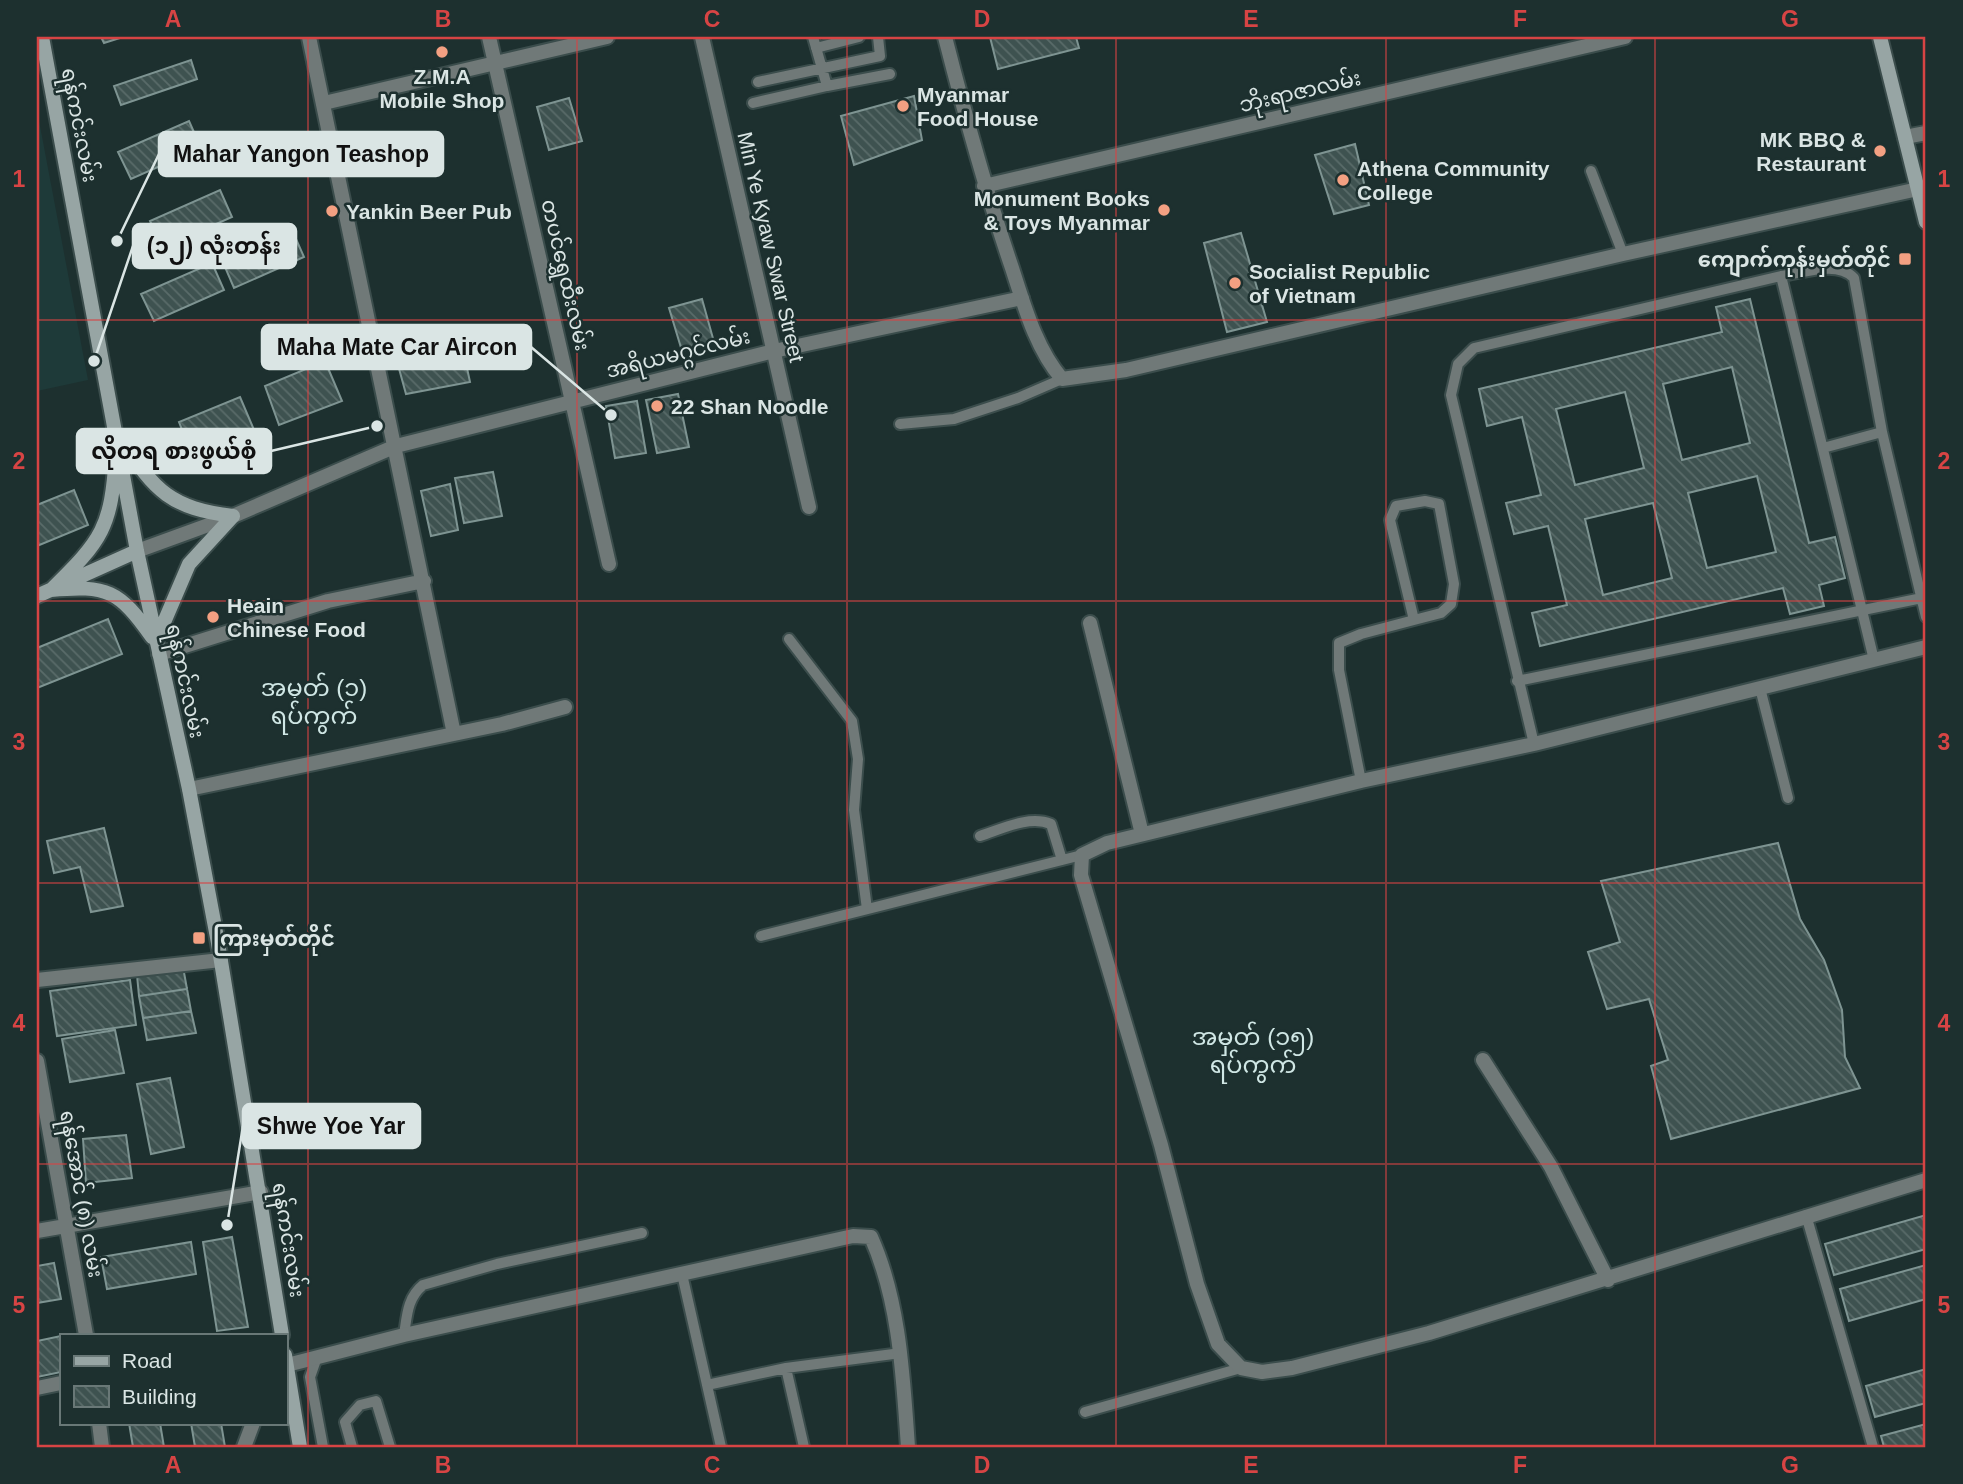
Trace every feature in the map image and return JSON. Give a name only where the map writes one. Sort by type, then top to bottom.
[{"type":"main road","name":"ရန်ကင်းလမ်း","points":[[42,37],[137,551],[189,789],[221,960],[261,1192],[282,1334]]},
{"type":"main road","points":[[1880,37],[1926,222]]},
{"type":"main road","points":[[117,433],[136,463],[171,500],[190,508],[233,516]]},
{"type":"main road","points":[[51,590],[102,534],[111,505],[117,433]]},
{"type":"main road","points":[[157,648],[188,564],[233,516]]},
{"type":"main road","points":[[37,596],[137,551]]},
{"type":"main road","points":[[51,590],[90,586],[112,593],[129,607],[157,648]]},
{"type":"main road","points":[[288,1393],[300,1447]]},
{"type":"street","points":[[309,37],[454,734]]},
{"type":"street","name":"တပင်ရွှေထီးလမ်း","points":[[489,37],[609,564]]},
{"type":"street","points":[[324,103],[607,37]]},
{"type":"street","name":"Min Ye Kyaw Swar Street","points":[[702,37],[810,507]]},
{"type":"street","points":[[945,37],[984,186],[1022,298],[1049,363],[1062,379],[1126,370],[1623,254],[1918,189]]},
{"type":"street","name":"ဘိုးရာဇာလမ်း","points":[[984,186],[1625,37]]},
{"type":"street","points":[[1905,137],[1926,133]]},
{"type":"street","name":"အရိယမဂ္ဂင်လမ်း","points":[[137,551],[233,516],[396,446],[774,351],[1022,298]]},
{"type":"street","points":[[157,648],[328,601],[424,581]]},
{"type":"street","points":[[1090,623],[1142,834]]},
{"type":"street","points":[[1926,647],[1534,744],[1361,781],[1107,843],[1082,855],[1081,875],[1161,1145],[1197,1284],[1218,1344],[1241,1368],[1262,1373],[1292,1368],[1429,1333],[1926,1180]]},
{"type":"street","points":[[189,789],[454,734],[565,707]]},
{"type":"street","points":[[37,980],[221,960]]},
{"type":"street","points":[[1483,1060],[1551,1167],[1608,1280]]},
{"type":"street","name":"ရန်အောင် (၈) လမ်း","points":[[37,1061],[86,1334]]},
{"type":"street","points":[[37,1231],[261,1192]]},
{"type":"street","points":[[287,1360],[317,1357],[404,1335],[853,1236],[871,1237],[879,1255],[901,1353],[908,1447]]},
{"type":"street","points":[[37,1388],[60,1382]]},
{"type":"street","points":[[99,1424],[102,1447]]},
{"type":"street","points":[[244,1447],[253,1424]]},
{"type":"lane","points":[[827,86],[814,42],[859,37]]},
{"type":"lane","points":[[758,82],[821,66],[880,56],[878,37]]},
{"type":"lane","points":[[753,103],[890,74]]},
{"type":"lane","points":[[1591,171],[1623,254]]},
{"type":"lane","points":[[1534,744],[1451,395],[1458,363],[1474,348],[1781,276],[1833,269],[1847,271],[1854,278],[1882,432],[1926,617]]},
{"type":"lane","points":[[1781,276],[1874,660]]},
{"type":"lane","points":[[900,424],[954,419],[1018,398],[1062,379]]},
{"type":"lane","points":[[1823,448],[1882,432]]},
{"type":"lane","points":[[1361,781],[1339,670],[1339,643],[1361,634],[1441,613],[1451,604],[1454,583],[1439,504],[1425,501],[1396,506],[1391,520],[1414,620]]},
{"type":"lane","points":[[1517,681],[1922,597]]},
{"type":"lane","points":[[789,639],[852,721],[858,759],[854,810],[867,909]]},
{"type":"lane","points":[[1760,688],[1788,798]]},
{"type":"lane","points":[[980,836],[1026,821],[1043,821],[1051,824],[1062,860]]},
{"type":"lane","points":[[761,936],[1082,855]]},
{"type":"lane","points":[[1806,1215],[1873,1447]]},
{"type":"lane","points":[[404,1335],[409,1304],[414,1292],[423,1285],[497,1264],[642,1233]]},
{"type":"lane","points":[[682,1273],[721,1447]]},
{"type":"lane","points":[[707,1385],[786,1368],[901,1353]]},
{"type":"lane","points":[[317,1357],[310,1377],[323,1447]]},
{"type":"lane","points":[[786,1368],[804,1447]]},
{"type":"lane","points":[[1085,1412],[1241,1368]]},
{"type":"lane","points":[[352,1447],[345,1422],[360,1405],[376,1401],[390,1447]]},
{"type":"shaded area","points":[[37,110],[88,380],[37,391]]},
{"type":"building","points":[[101,37],[123,37],[104,43]]},
{"type":"building","points":[[990,37],[1076,37],[1079,48],[998,69]]},
{"type":"building","points":[[191,60],[197,79],[121,105],[114,86]]},
{"type":"building","points":[[914,96],[922,140],[854,165],[841,116]]},
{"type":"building","points":[[569,98],[582,141],[549,150],[537,107]]},
{"type":"building","points":[[189,121],[201,148],[131,179],[118,152]]},
{"type":"building","name":"Athena Community College","points":[[1355,144],[1369,205],[1334,214],[1315,155]]},
{"type":"building","points":[[220,190],[232,217],[162,248],[150,221]]},
{"type":"building","points":[[292,230],[304,257],[234,288],[222,260]]},
{"type":"building","name":"Socialist Republic of Vietnam","points":[[1241,233],[1267,322],[1227,332],[1204,243]]},
{"type":"building","points":[[212,263],[224,290],[154,321],[141,294]]},
{"type":"building","points":[[702,299],[714,342],[682,351],[669,308]]},
{"type":"building","points":[[1750,299],[1809,543],[1835,537],[1845,578],[1819,585],[1824,606],[1790,614],[1783,588],[1540,646],[1532,613],[1567,605],[1548,526],[1514,534],[1506,503],[1541,495],[1522,417],[1487,426],[1479,389],[1722,332],[1716,307]],"holes":[[[1732,367],[1750,443],[1682,460],[1663,384]],[[1625,392],[1644,468],[1575,485],[1556,409]],[[1757,476],[1776,552],[1707,568],[1688,493]],[[1653,503],[1672,578],[1603,595],[1585,519]]]},
{"type":"building","points":[[461,340],[470,382],[406,394],[395,354]]},
{"type":"building","points":[[325,361],[342,401],[279,425],[265,386]]},
{"type":"building","points":[[678,394],[689,447],[657,453],[646,400]]},
{"type":"building","points":[[240,397],[257,437],[194,460],[179,422]]},
{"type":"building","points":[[637,401],[646,453],[615,458],[606,406]]},
{"type":"building","points":[[493,472],[502,516],[464,523],[455,478]]},
{"type":"building","points":[[450,484],[458,530],[431,536],[421,491]]},
{"type":"building","points":[[74,490],[88,525],[37,546],[37,505]]},
{"type":"building","points":[[108,619],[122,654],[37,688],[37,648]]},
{"type":"building","points":[[104,828],[123,906],[91,912],[80,867],[54,873],[47,841]]},
{"type":"building","points":[[1778,843],[1800,919],[1824,960],[1842,1010],[1845,1057],[1860,1088],[1671,1139],[1651,1066],[1668,1060],[1649,999],[1607,1009],[1588,952],[1620,942],[1601,881]]},
{"type":"building","points":[[183,967],[187,989],[139,996],[137,975]]},
{"type":"building","points":[[130,980],[136,1025],[57,1036],[50,991]]},
{"type":"building","points":[[187,989],[191,1011],[143,1018],[139,996]]},
{"type":"building","points":[[191,1011],[196,1033],[147,1040],[143,1018]]},
{"type":"building","points":[[115,1030],[124,1073],[70,1082],[62,1039]]},
{"type":"building","points":[[170,1078],[184,1147],[151,1154],[137,1084]]},
{"type":"building","points":[[126,1135],[132,1178],[86,1183],[83,1139]]},
{"type":"building","points":[[1926,1215],[1926,1249],[1834,1275],[1825,1244]]},
{"type":"building","points":[[232,1237],[248,1327],[217,1331],[203,1242]]},
{"type":"building","points":[[191,1242],[196,1274],[107,1289],[101,1257]]},
{"type":"building","points":[[54,1263],[61,1299],[37,1303],[37,1266]]},
{"type":"building","points":[[1926,1265],[1926,1299],[1849,1321],[1840,1289]]},
{"type":"building","points":[[60,1336],[60,1372],[37,1377],[37,1341]]},
{"type":"building","points":[[1926,1369],[1926,1403],[1875,1417],[1866,1386]]},
{"type":"building","points":[[129,1424],[160,1424],[164,1447],[133,1447]]},
{"type":"building","points":[[191,1424],[221,1424],[225,1447],[195,1447]]},
{"type":"building","points":[[1926,1424],[1926,1447],[1884,1447],[1881,1436]]},
{"type":"place","name":"Z.M.A Mobile Shop","points":[[442,52]]},
{"type":"place","name":"Myanmar Food House","points":[[903,106]]},
{"type":"place","name":"MK BBQ & Restaurant","points":[[1880,151]]},
{"type":"place","name":"Athena Community College","points":[[1343,180]]},
{"type":"place","name":"Monument Books & Toys Myanmar","points":[[1164,210]]},
{"type":"place","name":"Yankin Beer Pub","points":[[332,211]]},
{"type":"place","name":"Mahar Yangon Teashop","points":[[117,241]]},
{"type":"place","name":"ကျောက်ကုန်းမှတ်တိုင်","points":[[1905,259]]},
{"type":"place","name":"Socialist Republic of Vietnam","points":[[1235,283]]},
{"type":"place","name":"(၁၂) လုံးတန်း","points":[[94,361]]},
{"type":"place","name":"22 Shan Noodle","points":[[657,406]]},
{"type":"place","name":"Maha Mate Car Aircon","points":[[611,415]]},
{"type":"place","name":"လိုတရ စားဖွယ်စုံ","points":[[377,426]]},
{"type":"place","name":"Heain Chinese Food","points":[[213,617]]},
{"type":"place","name":"ကြားမှတ်တိုင်","points":[[199,938]]},
{"type":"place","name":"Shwe Yoe Yar","points":[[227,1225]]},
{"type":"district","name":"အမှတ် (၁) ရပ်ကွက်","points":[[314,701]]},
{"type":"district","name":"အမှတ် (၁၅) ရပ်ကွက်","points":[[1253,1050]]}]
